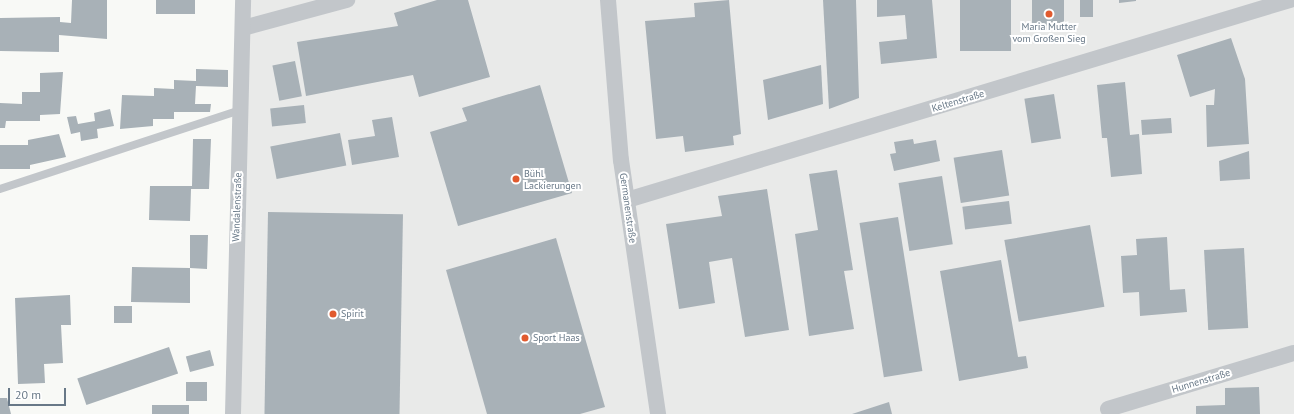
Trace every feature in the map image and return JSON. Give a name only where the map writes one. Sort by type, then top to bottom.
[{"type":"street","name":"Wandalenstraße","points":[[233,414],[243,0]]},
{"type":"street","points":[[243,28],[348,0]]},
{"type":"street","name":"Germanenstraße","points":[[608,0],[626,200],[658,414]]},
{"type":"street","name":"Keltenstraße","points":[[626,200],[1290,0]]},
{"type":"street","name":"Hunnenstraße","points":[[1108,409],[1294,354]]},
{"type":"lane","points":[[0,188],[240,110]]},
{"type":"shaded area","points":[[238,0],[1294,0],[1294,414],[238,414]]},
{"type":"building","points":[[72,0],[107,0],[107,39],[59,35],[59,52],[0,51],[0,18],[60,17],[60,22],[71,23]]},
{"type":"building","points":[[156,0],[195,0],[195,14],[156,14]]},
{"type":"building","points":[[437,0],[468,0],[490,77],[419,97],[413,75],[306,96],[297,42],[398,26],[394,13]]},
{"type":"building","points":[[729,0],[741,134],[733,136],[734,145],[685,152],[683,136],[656,139],[645,21],[695,17],[694,3]]},
{"type":"building","points":[[823,0],[856,0],[859,98],[829,109]]},
{"type":"building","points":[[877,0],[932,0],[937,58],[881,64],[879,42],[907,39],[905,15],[877,17]]},
{"type":"building","points":[[960,0],[1011,0],[1011,51],[960,51]]},
{"type":"building","name":"Maria Mutter vom Großen Sieg","points":[[1032,0],[1064,0],[1064,30],[1032,30]]},
{"type":"building","points":[[1080,0],[1093,0],[1093,17],[1080,17]]},
{"type":"building","points":[[1119,0],[1136,0],[1136,1],[1119,3]]},
{"type":"building","points":[[1231,38],[1245,79],[1249,144],[1207,147],[1206,105],[1214,105],[1215,89],[1190,97],[1177,55]]},
{"type":"building","points":[[295,61],[302,96],[279,101],[272,65]]},
{"type":"building","points":[[821,65],[823,104],[768,120],[763,80]]},
{"type":"building","points":[[196,69],[228,70],[228,87],[196,86],[195,104],[211,104],[210,112],[174,112],[174,119],[153,119],[153,126],[120,129],[122,95],[154,96],[154,88],[174,89],[174,80],[196,81]]},
{"type":"building","points":[[63,72],[60,114],[40,115],[40,121],[6,121],[5,128],[0,128],[0,103],[22,104],[22,92],[40,92],[40,73]]},
{"type":"building","points":[[1125,82],[1130,135],[1139,134],[1142,174],[1111,177],[1107,138],[1102,138],[1097,85]]},
{"type":"building","points":[[540,85],[572,193],[458,226],[430,132],[467,121],[462,108]]},
{"type":"building","points":[[1054,94],[1061,138],[1031,143],[1024,99]]},
{"type":"building","points":[[304,105],[306,123],[272,126],[270,109]]},
{"type":"building","points":[[110,109],[114,126],[97,129],[98,138],[81,141],[80,132],[71,134],[67,117],[76,116],[78,124],[95,121],[94,113]]},
{"type":"building","points":[[392,117],[399,157],[352,165],[348,140],[375,136],[372,120]]},
{"type":"building","points":[[1171,118],[1172,133],[1142,135],[1141,120]]},
{"type":"building","points":[[340,133],[346,165],[277,179],[270,147]]},
{"type":"building","points":[[59,134],[66,157],[30,165],[30,169],[0,169],[0,145],[28,145],[28,140]]},
{"type":"building","points":[[193,139],[211,139],[209,189],[191,189],[190,221],[149,220],[150,186],[192,186]]},
{"type":"building","points":[[913,139],[914,144],[936,140],[940,161],[894,171],[890,154],[896,153],[894,142]]},
{"type":"building","points":[[1002,150],[1009,195],[961,203],[954,158]]},
{"type":"building","points":[[1249,151],[1250,179],[1220,181],[1219,161]]},
{"type":"building","points":[[837,170],[853,270],[844,271],[854,329],[809,336],[795,234],[818,230],[809,174]]},
{"type":"building","points":[[942,176],[953,244],[909,251],[899,183]]},
{"type":"building","points":[[767,189],[789,330],[745,337],[732,258],[709,262],[715,303],[679,309],[666,224],[722,216],[718,196]]},
{"type":"building","points":[[1009,201],[1012,224],[965,230],[962,207]]},
{"type":"building","name":"Spirit","points":[[268,212],[403,214],[399,414],[264,414]]},
{"type":"building","points":[[898,217],[922,371],[884,377],[859,223]]},
{"type":"building","points":[[1090,225],[1104,307],[1019,322],[1004,240]]},
{"type":"building","points":[[190,235],[208,235],[207,269],[190,268]]},
{"type":"building","points":[[1167,237],[1170,290],[1185,289],[1187,312],[1140,316],[1139,292],[1123,293],[1121,256],[1137,255],[1136,239]]},
{"type":"building","name":"Sport Haas","points":[[556,238],[605,407],[580,414],[487,414],[446,270]]},
{"type":"building","points":[[1244,248],[1248,328],[1208,330],[1204,250]]},
{"type":"building","points":[[1001,260],[1018,357],[1026,356],[1028,368],[959,381],[940,271]]},
{"type":"building","points":[[132,267],[190,268],[190,303],[131,302]]},
{"type":"building","points":[[70,295],[71,325],[61,325],[63,363],[44,364],[45,383],[18,384],[15,298]]},
{"type":"building","points":[[114,306],[132,306],[132,323],[114,323]]},
{"type":"building","points":[[169,347],[178,373],[86,405],[77,379]]},
{"type":"building","points":[[210,350],[214,365],[190,372],[186,356]]},
{"type":"building","points":[[186,382],[207,382],[207,401],[186,401]]},
{"type":"building","points":[[1259,387],[1260,414],[1196,414],[1196,406],[1225,405],[1225,388]]},
{"type":"building","points":[[0,398],[7,398],[11,414],[0,414]]},
{"type":"building","points":[[889,402],[892,414],[852,414]]},
{"type":"building","points":[[152,405],[189,405],[189,414],[152,414]]},
{"type":"place","name":"Maria Mutter vom Großen Sieg","points":[[1049,14]]},
{"type":"place","name":"Bühl Lackierungen","points":[[516,179]]},
{"type":"place","name":"Spirit","points":[[333,314]]},
{"type":"place","name":"Sport Haas","points":[[525,338]]}]
